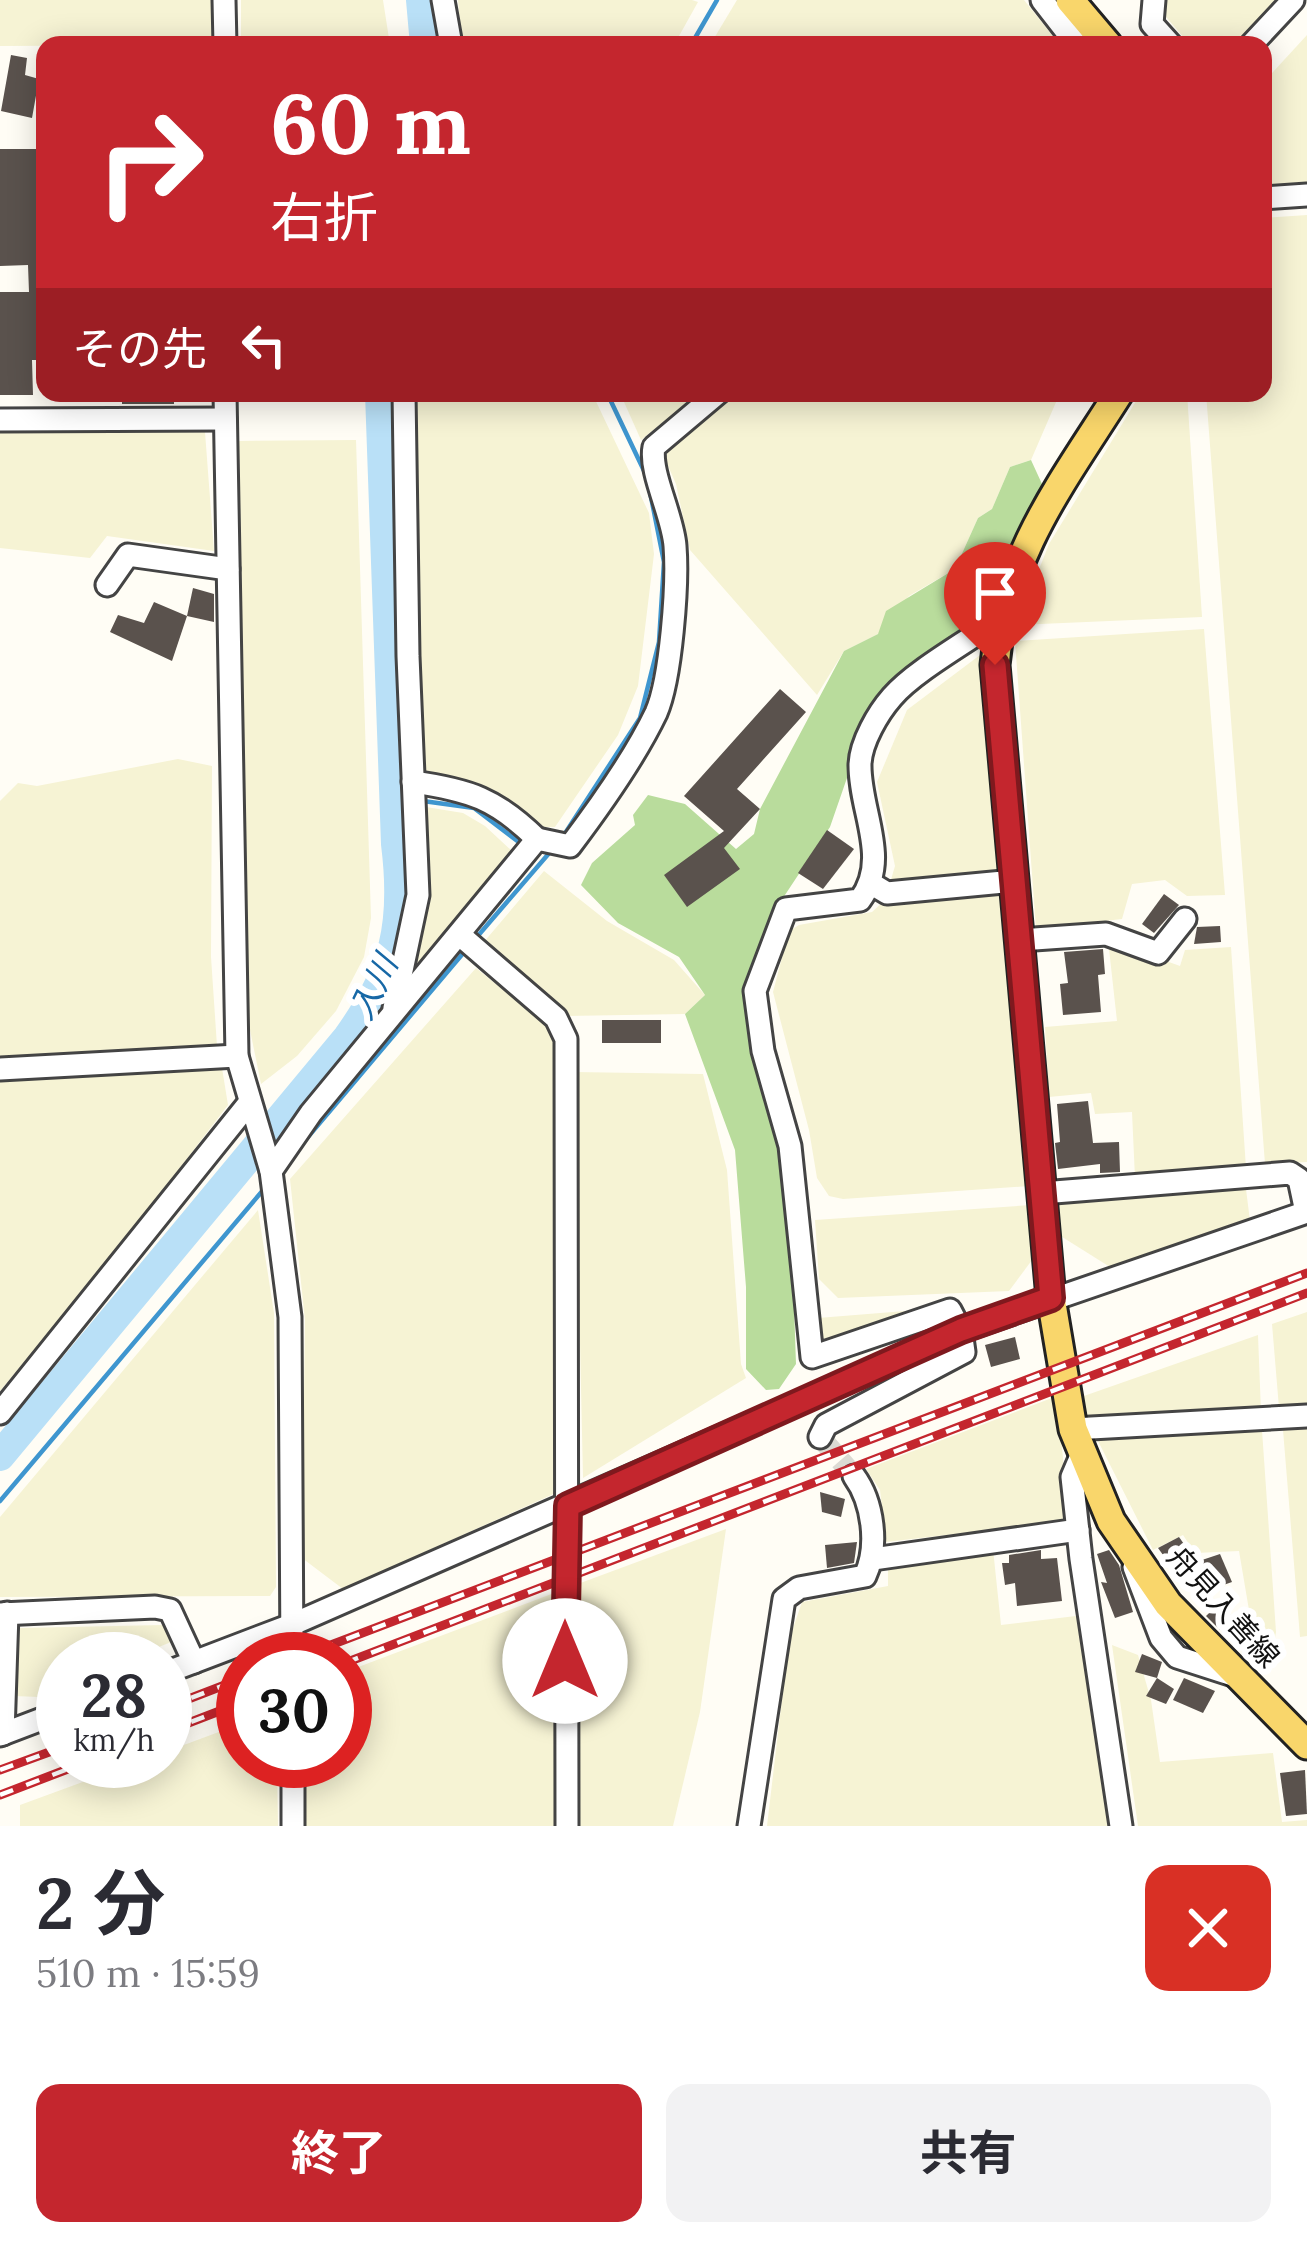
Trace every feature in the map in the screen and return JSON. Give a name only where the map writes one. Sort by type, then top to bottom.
[{"type":"main road","points":[[1070,0],[1100,36]]},
{"type":"main road","name":"舟見入善線","points":[[1113,402],[1029,535],[999,619],[995,665],[1051,1298],[1077,1443],[1111,1522],[1168,1604],[1307,1745]]},
{"type":"street","points":[[224,0],[225,36]]},
{"type":"street","points":[[443,0],[449,36]]},
{"type":"street","points":[[1042,0],[1070,36]]},
{"type":"street","points":[[1154,0],[1152,24],[1163,36]]},
{"type":"street","points":[[1259,36],[1293,0]]},
{"type":"street","points":[[1272,197],[1307,195]]},
{"type":"street","points":[[225,402],[238,1056],[269,1165],[290,1317],[291,1632]]},
{"type":"street","points":[[394,1012],[418,895],[404,402]]},
{"type":"street","points":[[413,782],[466,790],[491,801],[537,839],[570,846],[597,811],[658,710],[670,650],[675,545],[663,487],[651,459],[654,447],[707,402]]},
{"type":"street","points":[[0,420],[225,419]]},
{"type":"street","points":[[107,584],[128,555],[228,569]]},
{"type":"street","points":[[820,1437],[826,1425],[964,1352],[961,1330],[950,1310],[812,1357],[790,1146],[763,1051],[755,991],[786,909],[860,900],[872,884],[876,862],[860,759],[874,723],[894,694],[999,619]]},
{"type":"street","points":[[269,1165],[537,839]]},
{"type":"street","points":[[872,884],[886,893],[1014,881]]},
{"type":"street","points":[[1020,940],[1106,934],[1158,953],[1185,919]]},
{"type":"street","points":[[461,935],[556,1018],[566,1039],[567,1826]]},
{"type":"street","points":[[0,1069],[238,1056]]},
{"type":"street","points":[[0,1413],[251,1111]]},
{"type":"street","points":[[36,1721],[2,1734],[3,1614],[170,1610],[194,1662],[568,1506],[961,1330],[1306,1212],[1299,1179],[1290,1173],[1042,1193]]},
{"type":"street","points":[[1120,1826],[1072,1477],[1077,1443],[1307,1416]]},
{"type":"street","points":[[749,1826],[784,1599],[799,1588],[865,1576],[873,1559],[867,1494],[854,1476]]},
{"type":"street","points":[[873,1559],[1078,1530]]},
{"type":"street","points":[[1126,1544],[1161,1638],[1177,1657],[1240,1677]]},
{"type":"street","points":[[1172,1651],[1192,1628]]},
{"type":"street","points":[[293,1788],[293,1826]]},
{"type":"shaded area","points":[[0,0],[213,0],[213,36],[36,36],[36,46],[0,46]]},
{"type":"shaded area","points":[[241,0],[383,0],[389,36],[241,36]]},
{"type":"shaded area","points":[[458,0],[698,2],[679,36],[461,36]]},
{"type":"shaded area","points":[[737,0],[1024,0],[1053,36],[715,36]]},
{"type":"shaded area","points":[[1165,0],[1280,0],[1246,36],[1182,36],[1161,11]]},
{"type":"shaded area","points":[[1307,35],[1307,185],[1272,187],[1272,73]]},
{"type":"shaded area","points":[[1307,215],[1307,1162],[1265,1164],[1207,402],[1272,402],[1272,217]]},
{"type":"shaded area","points":[[411,402],[596,402],[649,513],[654,554],[638,686],[618,735],[555,827],[543,827],[503,797],[464,782],[425,777]]},
{"type":"shaded area","points":[[624,402],[688,402],[641,440]]},
{"type":"shaded area","points":[[723,402],[1056,402],[1031,460],[1010,467],[992,509],[978,518],[955,569],[909,596],[878,634],[844,651],[817,695],[690,550],[676,484],[665,459],[670,446]]},
{"type":"shaded area","points":[[1136,402],[1188,402],[1202,617],[1017,625],[1049,544]]},
{"type":"shaded area","points":[[0,431],[205,432],[214,551],[107,536],[90,558],[0,548]]},
{"type":"shaded area","points":[[356,440],[371,918],[364,957],[336,1011],[297,1056],[261,1084],[248,1020],[239,441]]},
{"type":"shaded area","points":[[1204,629],[1225,895],[1187,896],[1165,880],[1132,884],[1122,919],[1036,929],[1015,641]]},
{"type":"shaded area","points":[[988,649],[1003,874],[890,883],[895,866],[877,782],[907,710]]},
{"type":"shaded area","points":[[178,759],[212,766],[211,957],[217,1046],[0,1059],[0,801],[18,783],[37,786]]},
{"type":"shaded area","points":[[426,807],[463,813],[512,851],[409,981],[426,892]]},
{"type":"shaded area","points":[[544,871],[607,921],[674,960],[705,995],[685,1014],[566,1016],[483,943]]},
{"type":"shaded area","points":[[1006,890],[1030,1186],[843,1199],[829,1196],[817,1178],[773,992],[789,931],[799,925],[872,912],[885,900]]},
{"type":"shaded area","points":[[1108,940],[1180,966],[1185,950],[1231,947],[1246,1168],[1135,1178],[1132,1112],[1095,1114],[1091,1093],[1049,1097],[1045,1027],[1117,1021]]},
{"type":"shaded area","points":[[476,968],[549,1027],[557,1044],[558,1492],[343,1589],[302,1558],[305,1320],[290,1179]]},
{"type":"shaded area","points":[[222,1068],[228,1105],[118,1249],[0,1391],[0,1082]]},
{"type":"shaded area","points":[[574,1072],[703,1074],[727,1170],[741,1364],[746,1378],[583,1478]]},
{"type":"shaded area","points":[[1246,1189],[1250,1221],[1110,1267],[1059,1235],[1055,1203]]},
{"type":"shaded area","points":[[1031,1205],[1035,1256],[1009,1291],[838,1298],[819,1279],[815,1220]]},
{"type":"shaded area","points":[[258,1210],[274,1313],[276,1587],[270,1596],[0,1597],[0,1517]]},
{"type":"shaded area","points":[[930,1309],[820,1345],[818,1318]]},
{"type":"shaded area","points":[[1307,1312],[1307,1406],[1279,1408],[1272,1324]]},
{"type":"shaded area","points":[[1258,1335],[1261,1412],[1089,1421],[1081,1397]]},
{"type":"shaded area","points":[[1057,1396],[1069,1521],[886,1542],[880,1490],[866,1469]]},
{"type":"shaded area","points":[[1307,1429],[1307,1636],[1300,1637],[1283,1430]]},
{"type":"shaded area","points":[[1262,1430],[1276,1632],[1273,1648],[1255,1664],[1243,1651],[1249,1610],[1239,1551],[1195,1553],[1183,1535],[1153,1550],[1096,1437]]},
{"type":"shaded area","points":[[726,1529],[700,1712],[673,1826],[578,1826],[575,1585]]},
{"type":"shaded area","points":[[993,1549],[1001,1625],[1084,1615],[1116,1826],[767,1826],[789,1640],[802,1602],[888,1586],[888,1562]]},
{"type":"shaded area","points":[[554,1593],[556,1826],[306,1826],[306,1788],[372,1788],[372,1662]]},
{"type":"shaded area","points":[[163,1625],[166,1632],[36,1632],[36,1697],[14,1696],[19,1628]]},
{"type":"shaded area","points":[[1112,1645],[1138,1655],[1151,1700],[1160,1762],[1273,1753],[1282,1822],[1307,1820],[1307,1826],[1138,1826]]},
{"type":"shaded area","points":[[216,1733],[216,1788],[277,1788],[278,1826],[20,1826],[20,1805],[66,1788],[192,1788],[192,1742]]},
{"type":"green space","points":[[1031,460],[1042,484],[1038,500],[979,626],[865,726],[830,827],[779,904],[752,965],[746,993],[782,1150],[791,1219],[796,1364],[779,1389],[766,1390],[746,1369],[746,1287],[735,1150],[685,1014],[705,995],[679,957],[618,923],[581,885],[592,863],[635,825],[633,815],[648,795],[685,804],[736,849],[754,834],[760,809],[844,651],[878,634],[886,611],[955,569],[978,518],[992,509],[1010,467]]},
{"type":"building","points":[[11,55],[27,58],[25,75],[36,78],[32,118],[1,111]]},
{"type":"building","points":[[0,149],[36,149],[33,395],[0,395],[0,292],[29,292],[28,265],[0,266]]},
{"type":"building","points":[[122,402],[174,402],[174,404]]},
{"type":"building","points":[[193,588],[214,594],[214,622],[187,616]]},
{"type":"building","points":[[154,602],[187,616],[172,661],[110,632],[118,615],[144,623]]},
{"type":"building","points":[[780,689],[806,712],[737,789],[760,809],[724,848],[740,869],[687,907],[664,875],[724,831],[684,796]]},
{"type":"building","points":[[827,830],[854,849],[823,889],[798,873]]},
{"type":"building","points":[[1164,894],[1179,905],[1154,933],[1142,924]]},
{"type":"building","points":[[1220,926],[1221,942],[1194,944],[1197,927]]},
{"type":"building","points":[[1103,949],[1105,974],[1098,975],[1101,1012],[1063,1015],[1060,984],[1068,983],[1064,952]]},
{"type":"building","points":[[602,1020],[661,1020],[661,1043],[602,1043]]},
{"type":"building","points":[[1088,1101],[1093,1143],[1119,1142],[1120,1172],[1100,1173],[1100,1164],[1058,1169],[1057,1104]]},
{"type":"building","points":[[1015,1337],[1020,1359],[991,1367],[985,1345]]},
{"type":"building","points":[[820,1492],[845,1499],[841,1517],[822,1512]]},
{"type":"building","points":[[1179,1537],[1191,1554],[1171,1566],[1158,1548]]},
{"type":"building","points":[[857,1542],[854,1563],[827,1568],[825,1545]]},
{"type":"building","points":[[1041,1550],[1041,1559],[1057,1558],[1062,1601],[1017,1606],[1015,1583],[1005,1585],[1002,1563],[1009,1563],[1009,1555]]},
{"type":"building","points":[[1109,1550],[1119,1565],[1133,1612],[1115,1618],[1101,1582],[1107,1583],[1097,1554]]},
{"type":"building","points":[[1220,1554],[1232,1582],[1206,1591],[1193,1563]]},
{"type":"building","points":[[1220,1603],[1233,1618],[1220,1630],[1206,1616]]},
{"type":"building","points":[[1142,1654],[1162,1662],[1157,1678],[1135,1672]]},
{"type":"building","points":[[1157,1678],[1174,1689],[1166,1704],[1146,1696]]},
{"type":"building","points":[[1184,1678],[1215,1691],[1203,1713],[1173,1700]]},
{"type":"building","points":[[1305,1770],[1307,1814],[1286,1816],[1280,1773]]},
{"type":"waterway","name":"入川","points":[[421,0],[424,36]]},
{"type":"waterway","points":[[696,36],[717,0]]},
{"type":"waterway","name":"入川","points":[[0,1456],[348,1037],[386,968],[398,923],[399,873],[380,402]]},
{"type":"waterway","points":[[611,402],[646,475]]},
{"type":"waterway","points":[[562,838],[640,718],[659,642],[664,562],[650,492]]},
{"type":"waterway","points":[[423,801],[474,808],[524,846]]},
{"type":"waterway","points":[[476,938],[551,851]]},
{"type":"waterway","points":[[302,1144],[465,951]]},
{"type":"waterway","points":[[0,1501],[264,1189]]},
{"type":"tunnel","points":[[820,1437],[854,1476]]},
{"type":"railway","points":[[365,1632],[1307,1273]]},
{"type":"railway","points":[[372,1653],[1307,1293]]},
{"type":"railway","points":[[192,1698],[216,1688]]},
{"type":"railway","points":[[192,1722],[216,1712]]},
{"type":"railway","points":[[0,1770],[36,1757]]},
{"type":"railway","points":[[0,1795],[36,1781]]},
{"type":"route","points":[[565,1661],[568,1506],[961,1330],[1051,1298],[995,665]]}]
